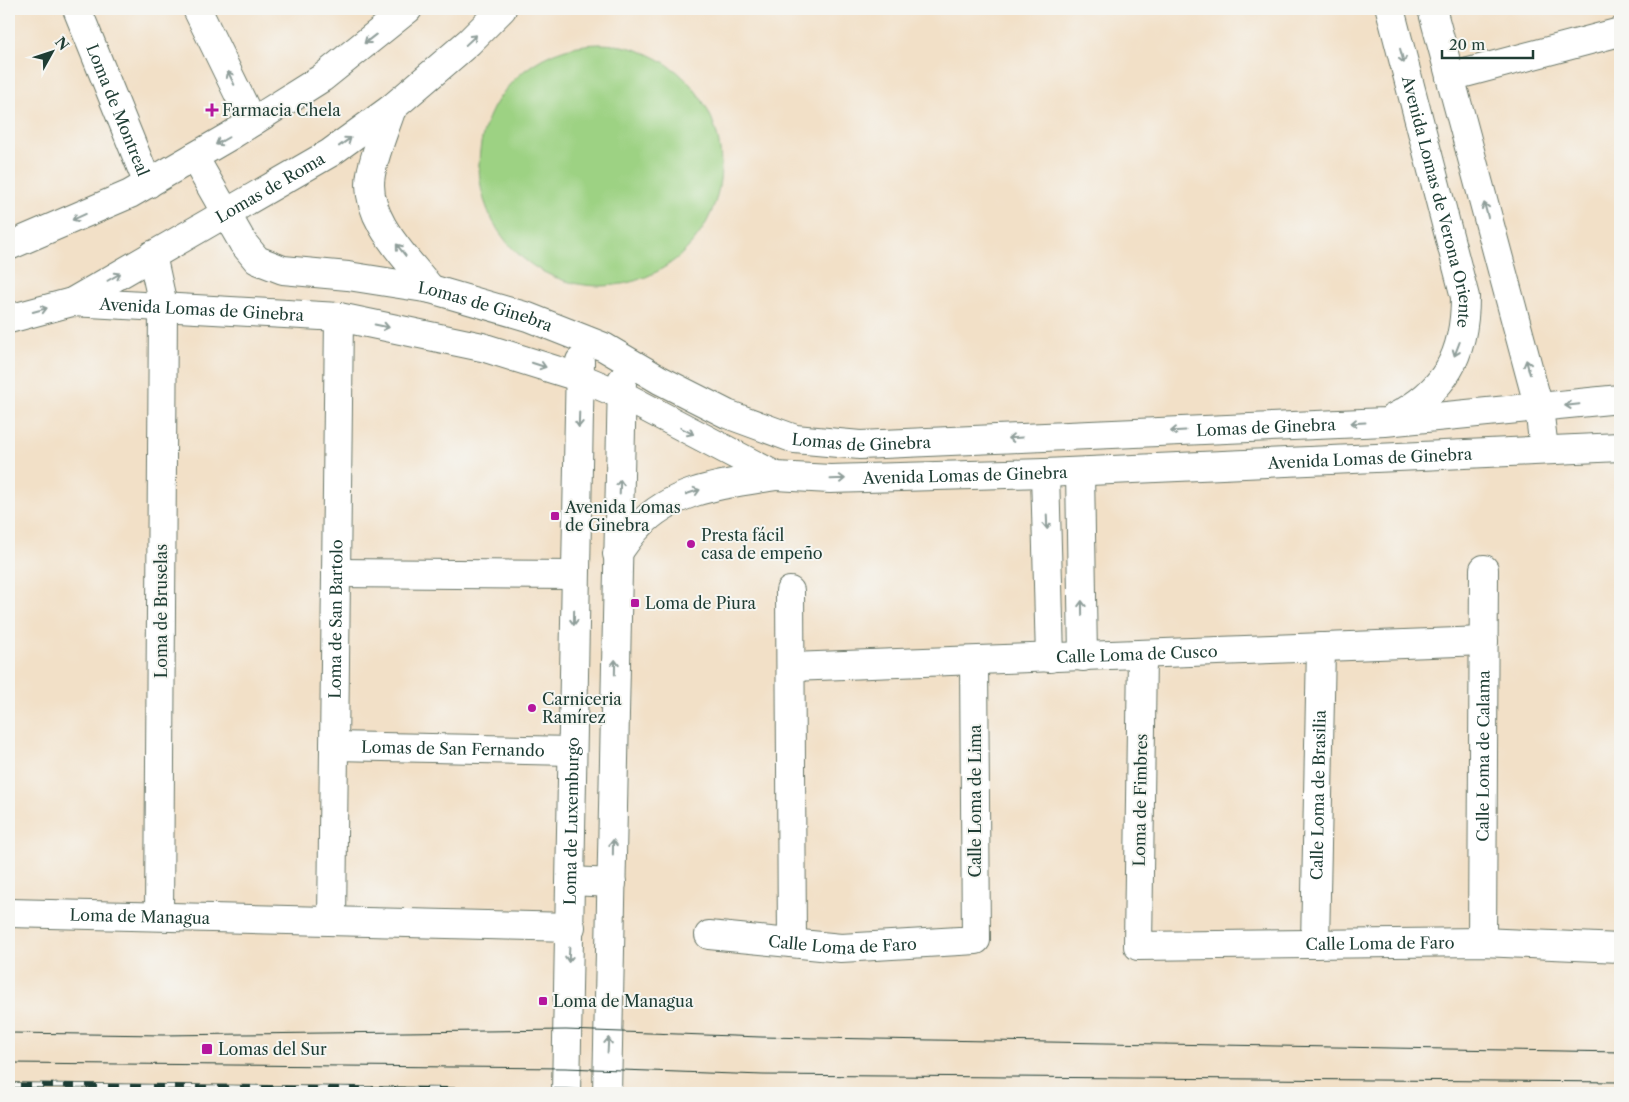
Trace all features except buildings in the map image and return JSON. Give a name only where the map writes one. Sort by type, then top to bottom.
[{"type":"street","name":"Loma de Montreal","points":[[77,9],[148,184]]},
{"type":"street","points":[[197,9],[252,122]]},
{"type":"street","points":[[9,246],[130,194],[194,157],[322,78],[408,9]]},
{"type":"street","name":"Lomas de Roma","points":[[9,319],[72,302],[330,152],[392,108],[469,42],[502,9]]},
{"type":"street","name":"Avenida Lomas de Verona Oriente","points":[[1385,422],[1418,403],[1430,394],[1441,381],[1453,360],[1462,338],[1465,318],[1465,297],[1390,9]]},
{"type":"street","points":[[1432,9],[1538,408],[1544,449]]},
{"type":"street","points":[[1450,77],[1620,32]]},
{"type":"street","points":[[392,108],[371,174],[371,201],[382,224],[431,289]]},
{"type":"street","name":"Lomas de Ginebra","points":[[194,157],[243,243],[257,260],[283,270],[348,276],[431,289],[528,317],[604,347],[660,380],[727,414],[795,438],[860,445],[1385,422],[1620,399]]},
{"type":"street","name":"Loma de Bruselas","points":[[152,255],[163,305],[159,916]]},
{"type":"street","name":"Avenida Lomas de Ginebra","points":[[72,302],[163,305],[339,317],[482,347],[581,378],[624,396],[776,476],[830,480],[1080,472],[1544,449],[1620,447]]},
{"type":"street","name":"Loma de San Bartolo","points":[[332,921],[339,317]]},
{"type":"street","name":"Loma de Luxemburgo","points":[[566,1093],[571,881],[574,575],[581,378],[578,337]]},
{"type":"street","points":[[607,1093],[617,554],[624,396],[620,357]]},
{"type":"street","points":[[1080,472],[1083,657]]},
{"type":"street","points":[[1046,473],[1050,658]]},
{"type":"street","points":[[617,554],[638,527],[663,505],[692,491],[776,476]]},
{"type":"street","name":"Calle Loma de Calama","points":[[1482,942],[1484,569]]},
{"type":"street","points":[[336,573],[574,575]]},
{"type":"street","points":[[790,591],[792,943]]},
{"type":"street","name":"Calle Loma de Cusco","points":[[790,668],[1484,641]]},
{"type":"street","name":"Calle Loma de Brasilia","points":[[1315,944],[1321,647]]},
{"type":"street","name":"Loma de Fimbres","points":[[1138,946],[1142,654]]},
{"type":"street","name":"Calle Loma de Lima","points":[[974,661],[976,940]]},
{"type":"street","name":"Lomas de San Fernando","points":[[334,746],[572,751]]},
{"type":"street","points":[[571,881],[612,883]]},
{"type":"street","name":"Loma de Managua","points":[[9,913],[570,927]]},
{"type":"street","name":"Calle Loma de Faro","points":[[708,935],[841,948],[976,940]]},
{"type":"street","name":"Calle Loma de Faro","points":[[1138,946],[1482,942],[1620,948]]},
{"type":"green space","points":[[600,44],[635,49],[646,53],[677,72],[693,88],[706,108],[716,130],[721,165],[716,200],[712,211],[693,242],[677,258],[657,271],[635,281],[600,286],[565,281],[554,277],[523,258],[507,242],[494,222],[484,200],[479,165],[484,130],[488,119],[507,88],[523,72],[543,59],[565,49]]},
{"type":"tram line","points":[[9,1033],[163,1035],[566,1030],[761,1037],[1620,1052]]},
{"type":"tram line","points":[[9,1063],[565,1068],[763,1075],[1620,1082]]},
{"type":"railway","points":[[9,1085],[566,1091],[599,1093]]},
{"type":"place","name":"Farmacia Chela","points":[[212,110]]},
{"type":"place","name":"Avenida Lomas de Ginebra","points":[[555,516]]},
{"type":"place","name":"Presta fácil casa de empeño","points":[[691,544]]},
{"type":"place","name":"Loma de Piura","points":[[635,603]]},
{"type":"place","name":"Carniceria Ramírez","points":[[532,708]]},
{"type":"place","name":"Loma de Managua","points":[[543,1001]]},
{"type":"place","name":"Lomas del Sur","points":[[207,1049]]}]
